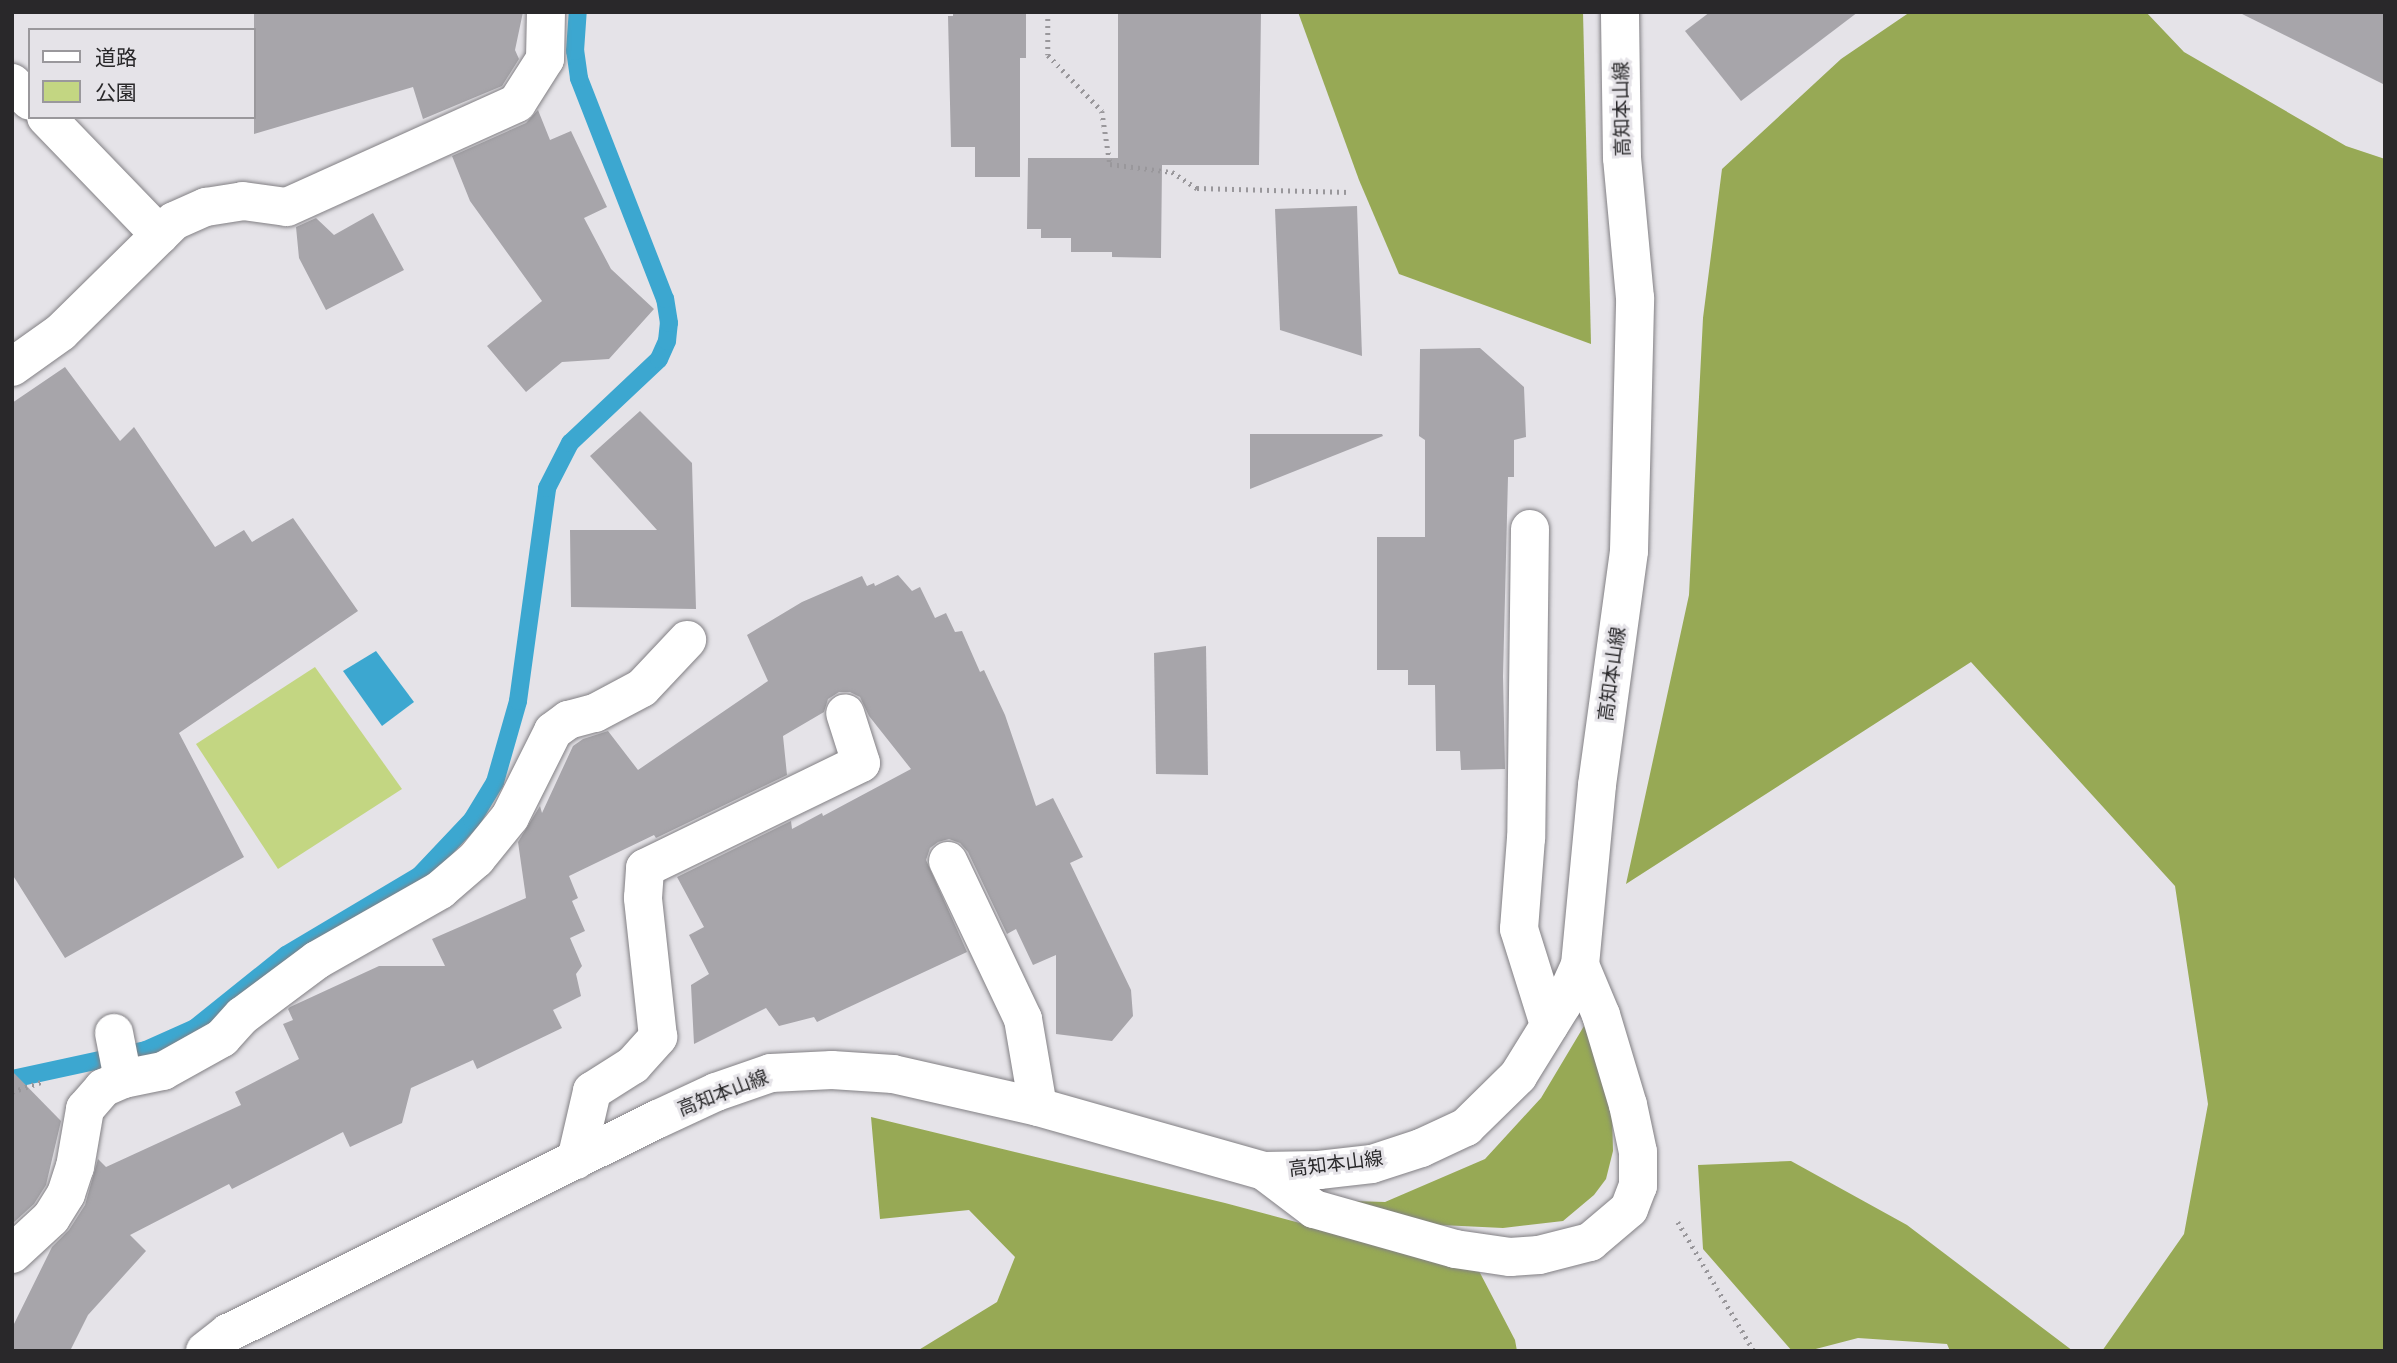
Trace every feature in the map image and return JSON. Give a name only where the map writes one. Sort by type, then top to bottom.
[{"type":"street","points":[[12,367],[61,332],[174,221],[206,207],[243,201],[287,207],[517,103],[545,59],[546,12]]},
{"type":"street","name":"高知本山線","points":[[205,1351],[228,1333],[576,1160],[716,1092],[771,1073],[832,1070],[893,1074],[1038,1107],[1264,1171],[1319,1170],[1372,1164],[1421,1148],[1466,1127],[1518,1076],[1549,1025],[1580,965],[1597,785],[1629,551],[1635,298],[1622,158],[1620,12]]},
{"type":"street","points":[[12,83],[28,99]]},
{"type":"street","points":[[48,119],[160,234]]},
{"type":"street","points":[[1530,529],[1526,838],[1518,929],[1549,1025]]},
{"type":"street","points":[[12,1254],[51,1218],[66,1194],[75,1167],[85,1109],[103,1088],[122,1075],[163,1071],[222,1038],[242,1016],[317,960],[440,890],[476,859],[510,817],[553,731],[568,720],[595,713],[642,688],[687,640]]},
{"type":"street","points":[[576,1160],[592,1091],[633,1065],[657,1037],[643,898],[645,868],[861,763],[845,713]]},
{"type":"street","points":[[947,861],[1023,1019],[1038,1107]]},
{"type":"street","points":[[1264,1171],[1314,1209],[1455,1249],[1510,1257],[1539,1255],[1590,1242],[1629,1209],[1638,1186],[1638,1152],[1628,1105],[1601,1014],[1580,965]]},
{"type":"street","points":[[114,1033],[122,1075]]},
{"type":"path","points":[[1048,12],[1048,55],[1102,111],[1110,164],[1172,172],[1197,188],[1350,192]]},
{"type":"path","points":[[1634,1195],[1675,1217],[1754,1351]]},
{"type":"green space","points":[[1298,12],[1583,12],[1591,344],[1399,274],[1359,180]]},
{"type":"green space","points":[[1910,12],[2146,12],[2184,52],[2346,146],[2385,159],[2385,1351],[2102,1351],[2184,1234],[2208,1104],[2175,886],[1971,662],[1626,884],[1689,595],[1703,318],[1722,169],[1841,59]]},
{"type":"green space","points":[[315,667],[402,789],[278,869],[196,744]]},
{"type":"green space","points":[[1584,1026],[1602,1071],[1612,1111],[1613,1151],[1606,1179],[1594,1195],[1563,1221],[1503,1228],[1420,1224],[1351,1201],[1385,1202],[1485,1159],[1541,1098]]},
{"type":"green space","points":[[871,1117],[1225,1203],[1479,1271],[1515,1340],[1517,1351],[917,1351],[997,1302],[1015,1257],[969,1210],[880,1219]]},
{"type":"green space","points":[[1791,1161],[1907,1225],[2073,1351],[1950,1351],[1947,1344],[1858,1338],[1808,1351],[1792,1351],[1703,1249],[1698,1165]]},
{"type":"water","points":[[376,651],[414,702],[382,726],[343,671]]},
{"type":"building","points":[[254,12],[523,12],[515,50],[519,59],[502,86],[423,119],[413,87],[254,134]]},
{"type":"building","points":[[953,12],[1026,12],[1026,58],[1020,58],[1020,177],[975,177],[975,147],[951,147],[948,16],[953,16]]},
{"type":"building","points":[[1118,12],[1261,12],[1259,165],[1162,165],[1161,258],[1112,257],[1112,252],[1071,252],[1071,238],[1041,238],[1041,229],[1027,229],[1028,158],[1118,158]]},
{"type":"building","points":[[1710,12],[1858,12],[1741,101],[1685,31]]},
{"type":"building","points":[[2238,12],[2385,12],[2385,85]]},
{"type":"building","points":[[538,110],[550,140],[571,131],[607,207],[584,218],[611,269],[654,309],[609,359],[562,362],[526,392],[487,346],[542,301],[470,201],[452,156],[526,123]]},
{"type":"building","points":[[1357,206],[1362,356],[1280,330],[1275,209]]},
{"type":"building","points":[[373,213],[404,270],[326,310],[299,258],[296,227],[316,218],[334,235]]},
{"type":"building","points":[[1480,348],[1524,387],[1526,437],[1514,440],[1514,477],[1508,477],[1503,676],[1505,769],[1461,770],[1460,751],[1436,751],[1435,685],[1408,685],[1408,670],[1377,670],[1377,537],[1425,537],[1425,440],[1419,436],[1420,349]]},
{"type":"building","points":[[65,367],[120,441],[134,427],[215,547],[244,530],[252,542],[293,518],[358,611],[179,733],[244,857],[65,958],[12,874],[12,403]]},
{"type":"building","points":[[640,411],[692,463],[696,609],[571,607],[570,530],[657,530],[590,456]]},
{"type":"building","points":[[1250,434],[1382,434],[1383,436],[1250,489]]},
{"type":"building","points":[[898,575],[912,591],[920,587],[935,618],[946,613],[955,632],[962,631],[980,672],[984,670],[1005,715],[1036,806],[1053,798],[1083,857],[1070,863],[1131,990],[1133,1016],[1112,1041],[1056,1034],[1056,955],[1033,965],[1016,929],[1007,934],[968,852],[960,843],[949,839],[930,848],[926,860],[967,952],[817,1022],[814,1017],[779,1026],[766,1008],[694,1044],[691,985],[709,974],[689,935],[704,927],[677,877],[791,821],[792,829],[822,813],[823,816],[911,769],[869,716],[860,697],[850,692],[839,692],[828,699],[824,712],[783,736],[787,775],[569,876],[578,898],[572,901],[585,931],[570,938],[582,966],[576,974],[581,996],[553,1010],[562,1028],[477,1069],[473,1060],[411,1088],[402,1123],[350,1147],[343,1132],[232,1189],[229,1184],[130,1235],[146,1251],[88,1315],[70,1351],[12,1351],[12,1328],[52,1247],[69,1230],[85,1205],[98,1159],[106,1167],[241,1105],[235,1092],[299,1059],[283,1024],[293,1020],[288,1009],[290,1007],[379,966],[445,966],[432,939],[526,898],[518,842],[540,806],[542,813],[573,746],[583,739],[608,731],[638,770],[768,681],[747,635],[802,602],[862,576],[867,586],[874,583],[875,586]]},
{"type":"building","points":[[1206,646],[1208,775],[1156,774],[1154,653]]},
{"type":"building","points":[[12,1071],[61,1121],[46,1185],[34,1204],[12,1224]]},
{"type":"waterway","points":[[12,1079],[146,1050],[195,1028],[286,955],[420,875],[472,820],[495,782],[518,701],[547,488],[570,443],[659,359],[667,341],[669,323],[665,299],[579,78],[575,51],[578,12]]}]
